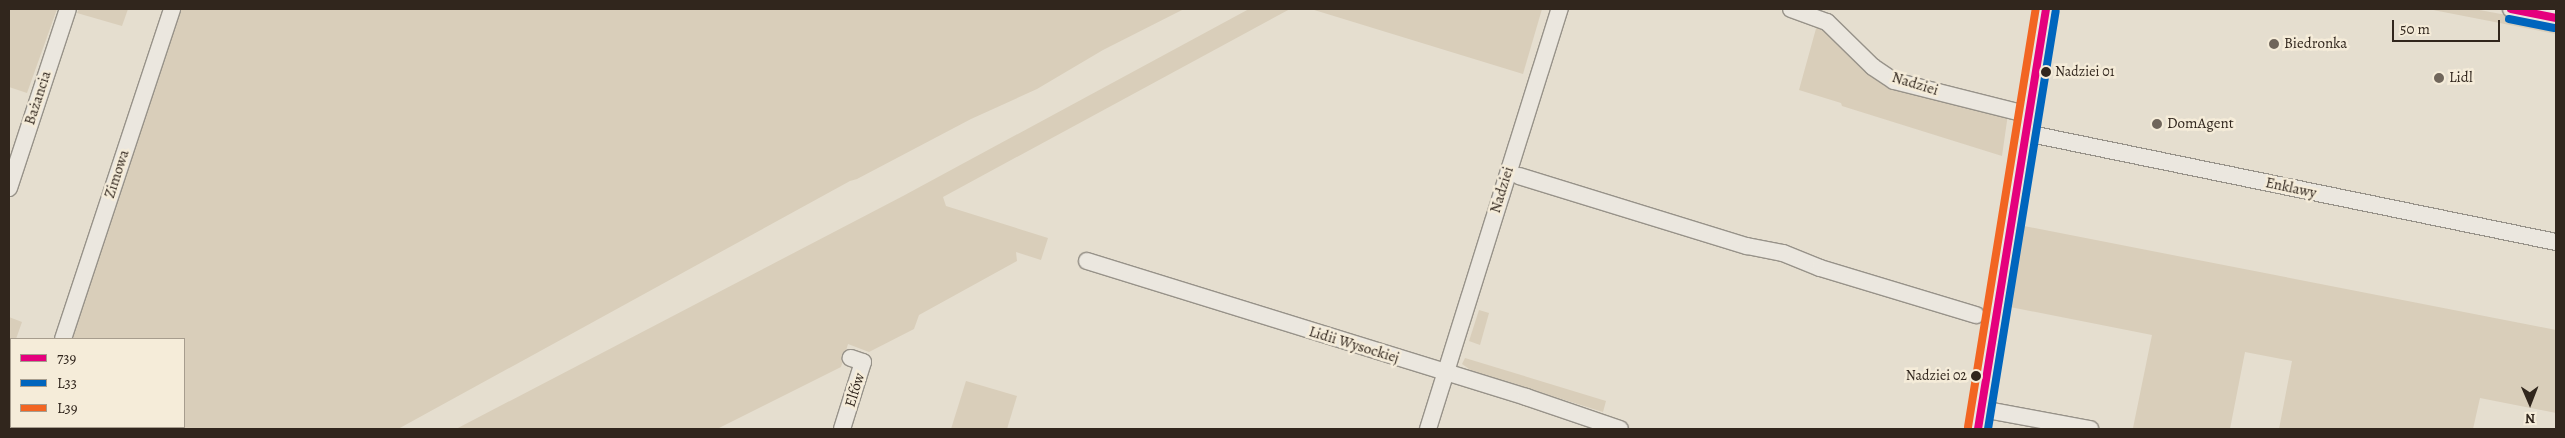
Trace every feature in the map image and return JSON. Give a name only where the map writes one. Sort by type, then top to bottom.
[{"type":"street","name":"Bażancia","points":[[9,188],[68,9]]},
{"type":"street","name":"Zimowa","points":[[63,338],[172,9]]},
{"type":"street","name":"Nadziei","points":[[1428,429],[1560,9]]},
{"type":"street","name":"Nadziei","points":[[1792,9],[1827,22],[1874,67],[1894,81],[2029,115]]},
{"type":"street","points":[[1978,429],[2046,9]]},
{"type":"street","points":[[2510,9],[2556,18]]},
{"type":"street","name":"Enklawy","points":[[2026,133],[2556,242]]},
{"type":"street","points":[[1519,176],[1747,246],[1783,253],[1820,268],[1976,315]]},
{"type":"street","name":"Lidii Wysockiej","points":[[1087,261],[1526,397],[1594,425],[1620,429]]},
{"type":"street","name":"Elfów","points":[[842,429],[863,362],[851,358]]},
{"type":"street","points":[[1982,409],[2090,429]]},
{"type":"shaded area","points":[[9,9],[57,9],[27,93],[9,87]]},
{"type":"shaded area","points":[[79,9],[128,9],[122,26],[77,13]]},
{"type":"shaded area","points":[[179,9],[1184,9],[1103,50],[1037,89],[971,119],[850,181],[398,429],[37,429],[185,428],[185,338],[67,338]]},
{"type":"shaded area","points":[[1249,9],[1290,9],[943,197],[946,206],[1048,238],[1041,260],[1016,252],[1017,261],[919,315],[914,329],[869,352],[848,344],[841,367],[717,429],[456,429],[903,196]]},
{"type":"shaded area","points":[[1311,9],[1542,9],[1523,74]]},
{"type":"shaded area","points":[[2428,9],[2474,9],[2556,24],[2556,34]]},
{"type":"shaded area","points":[[1817,25],[1888,86],[2008,114],[2002,156],[1842,106],[1841,103],[1799,90]]},
{"type":"shaded area","points":[[2024,226],[2556,330],[2556,413],[2480,398],[2473,429],[2279,429],[2292,361],[2245,352],[2230,429],[2133,428],[2152,335],[2010,307]]},
{"type":"shaded area","points":[[1479,310],[1489,313],[1480,345],[1469,341]]},
{"type":"shaded area","points":[[9,317],[22,322],[16,338],[10,338],[9,361]]},
{"type":"shaded area","points":[[1465,358],[1606,401],[1603,412],[1472,371],[1462,364]]},
{"type":"shaded area","points":[[966,381],[1017,396],[1007,429],[951,429]]},
{"type":"transit line","name":"L39","points":[[1968,427],[2036,9]]},
{"type":"transit line","name":"739","points":[[1978,429],[2046,9]]},
{"type":"transit line","name":"739","points":[[2511,9],[2556,18]]},
{"type":"transit line","name":"L33","points":[[1988,429],[2056,11]]},
{"type":"transit line","name":"L33","points":[[2509,19],[2554,28]]},
{"type":"place","name":"Biedronka","points":[[2274,44]]},
{"type":"place","name":"Nadziei 01","points":[[2046,72]]},
{"type":"place","name":"Lidl","points":[[2439,78]]},
{"type":"place","name":"DomAgent","points":[[2157,124]]},
{"type":"place","name":"Nadziei 02","points":[[1976,376]]}]
